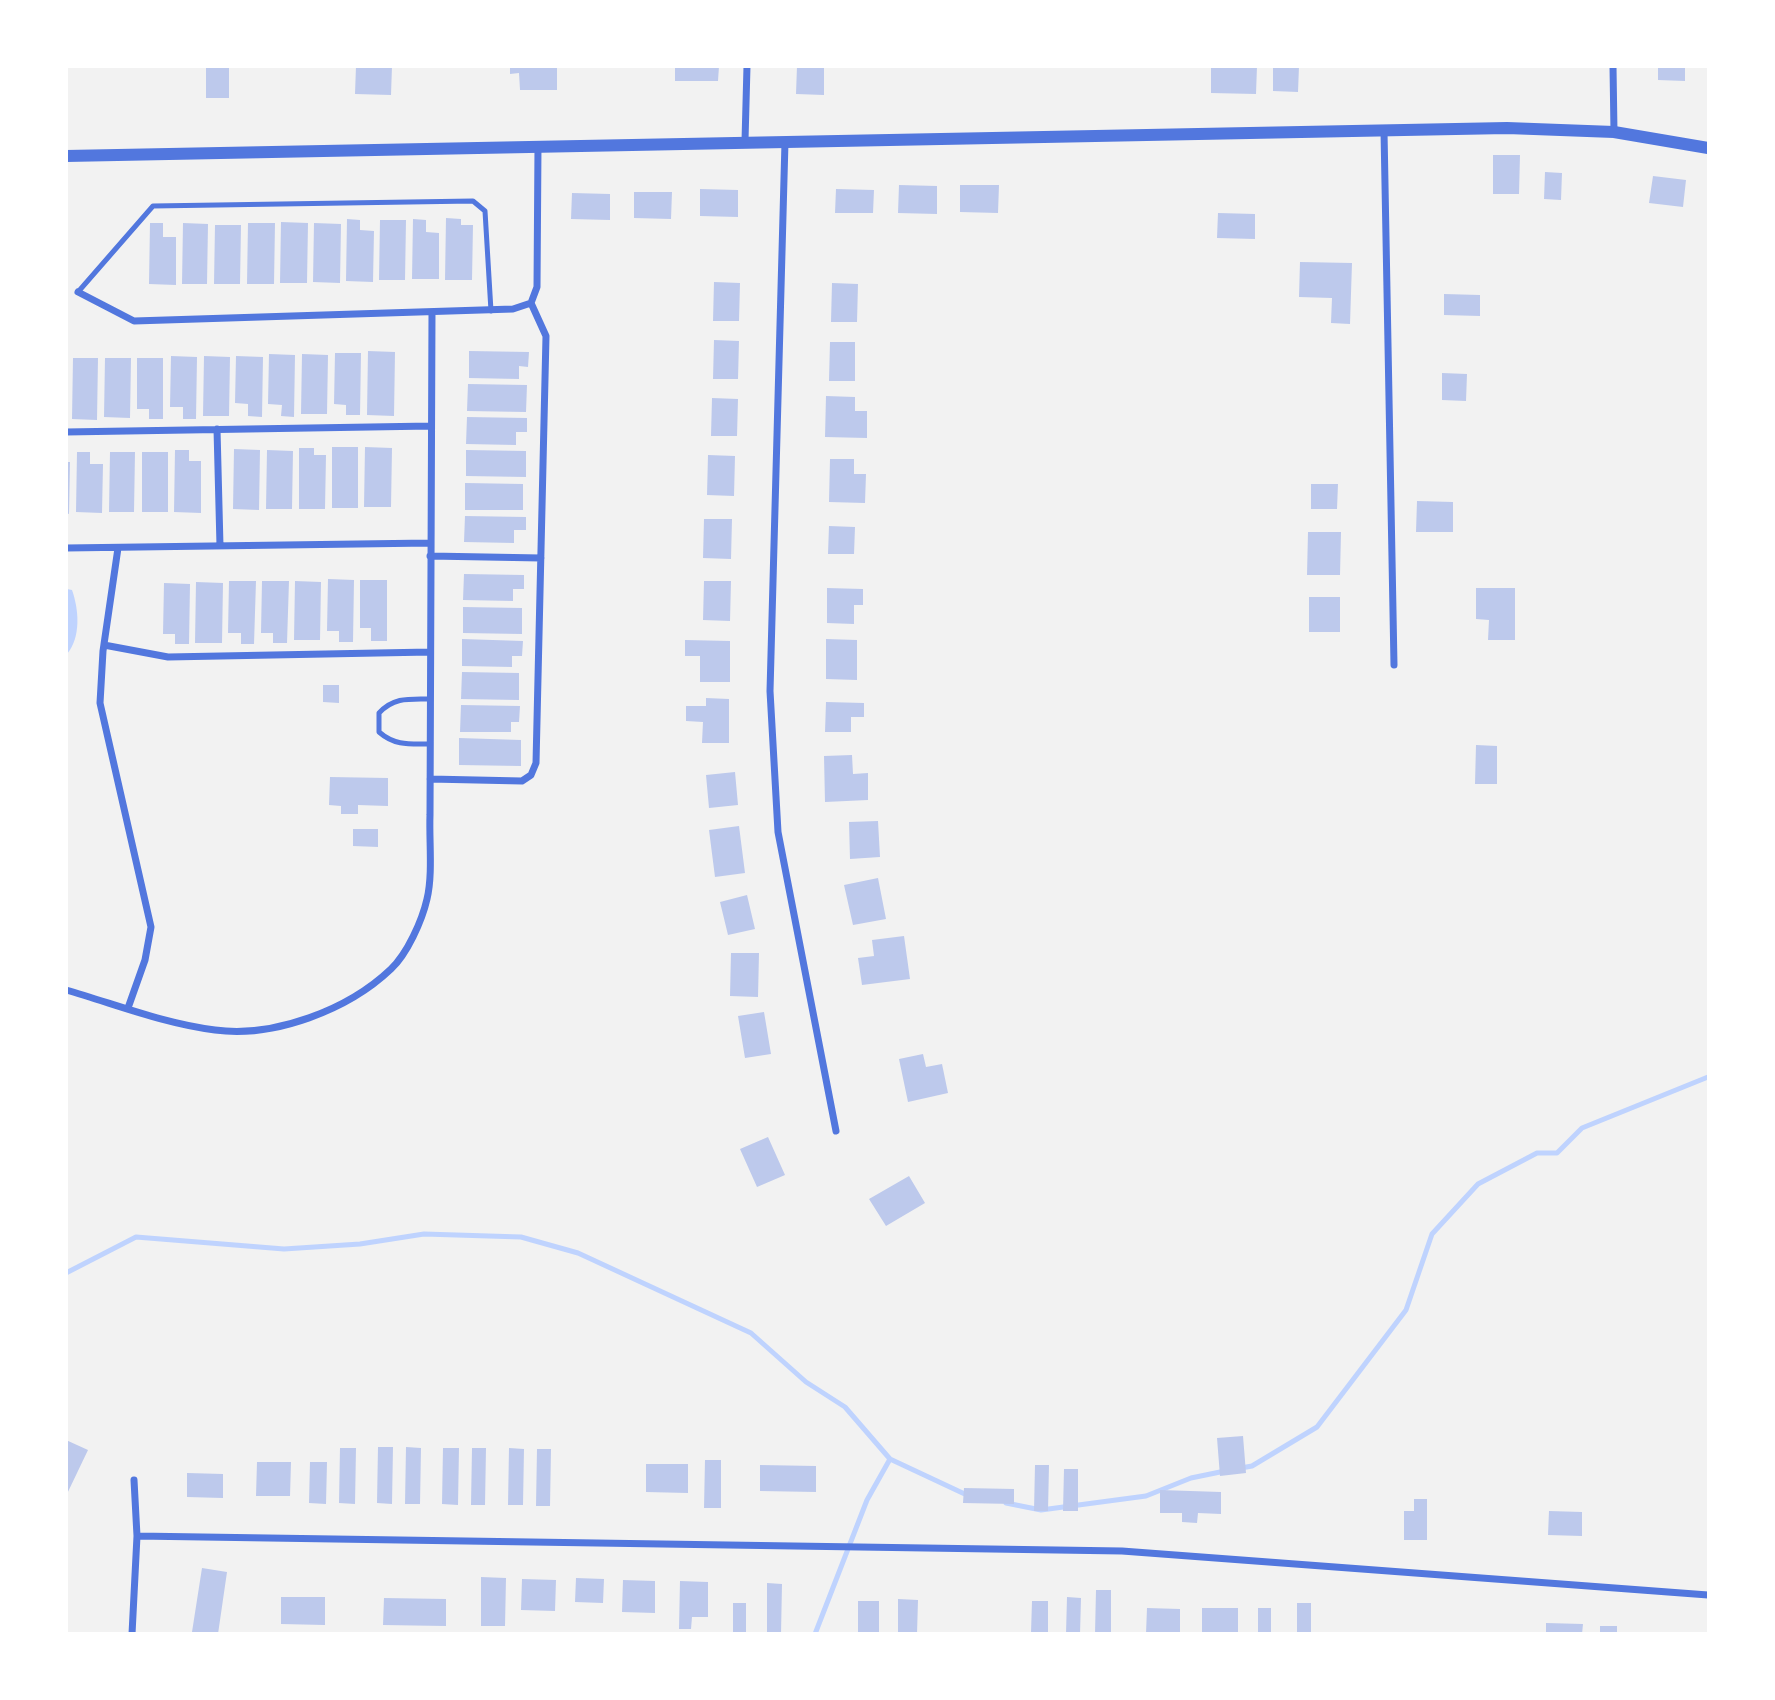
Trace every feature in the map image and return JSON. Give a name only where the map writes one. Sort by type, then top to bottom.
[{"type":"street","points":[[745,141],[747,66]]},
{"type":"street","points":[[1613,66],[1614,132]]},
{"type":"street","points":[[66,156],[1507,128],[1614,132],[1709,148]]},
{"type":"street","points":[[1384,131],[1394,665]]},
{"type":"street","points":[[785,141],[770,691],[778,832],[835,1131]]},
{"type":"street","points":[[430,779],[522,780],[531,775],[536,763],[546,336],[531,303],[537,287],[538,146]]},
{"type":"street","points":[[78,292],[134,321],[491,311],[513,309],[531,303]]},
{"type":"street","points":[[66,990],[216,1031],[254,1031],[306,1018],[359,994],[393,968],[416,929],[428,898],[432,312]]},
{"type":"street","points":[[66,432],[431,426]]},
{"type":"street","points":[[217,429],[220,546]]},
{"type":"street","points":[[66,548],[430,542]]},
{"type":"street","points":[[118,548],[104,645],[100,704],[151,927],[145,960],[128,1008]]},
{"type":"street","points":[[430,556],[541,558]]},
{"type":"street","points":[[104,645],[168,657],[430,652]]},
{"type":"street","points":[[132,1633],[137,1536],[134,1480]]},
{"type":"street","points":[[137,1536],[1122,1551],[1709,1595]]},
{"type":"lane","points":[[78,292],[153,206],[473,201],[485,211],[491,311]]},
{"type":"lane","points":[[430,699],[400,699],[388,703],[379,713],[379,732],[388,740],[400,744],[430,744]]},
{"type":"water","points":[[67,589],[72,590],[76,606],[77,632],[67,654]]},
{"type":"building","points":[[206,66],[229,66],[229,98],[206,98]]},
{"type":"building","points":[[356,66],[392,66],[391,95],[355,94]]},
{"type":"building","points":[[510,66],[557,66],[557,90],[520,90],[519,73],[510,74]]},
{"type":"building","points":[[675,66],[719,66],[718,81],[675,81]]},
{"type":"building","points":[[797,66],[824,66],[824,95],[796,94]]},
{"type":"building","points":[[1211,66],[1257,66],[1256,94],[1211,93]]},
{"type":"building","points":[[1273,66],[1299,66],[1298,92],[1273,91]]},
{"type":"building","points":[[1658,66],[1685,66],[1685,81],[1658,80]]},
{"type":"building","points":[[1493,155],[1520,155],[1519,194],[1493,194]]},
{"type":"building","points":[[1545,172],[1562,173],[1561,200],[1544,199]]},
{"type":"building","points":[[1653,176],[1686,180],[1683,207],[1649,203]]},
{"type":"building","points":[[899,185],[937,186],[937,214],[898,213]]},
{"type":"building","points":[[960,185],[999,185],[998,213],[960,212]]},
{"type":"building","points":[[700,189],[738,190],[738,217],[700,216]]},
{"type":"building","points":[[836,189],[874,190],[873,213],[835,213]]},
{"type":"building","points":[[634,192],[672,192],[671,219],[634,218]]},
{"type":"building","points":[[572,193],[610,194],[610,220],[571,219]]},
{"type":"building","points":[[1218,213],[1255,214],[1255,239],[1217,238]]},
{"type":"building","points":[[446,218],[461,219],[461,225],[473,225],[472,280],[445,280]]},
{"type":"building","points":[[347,219],[360,220],[360,230],[374,231],[373,282],[346,281]]},
{"type":"building","points":[[413,219],[426,220],[426,232],[439,233],[439,279],[412,279]]},
{"type":"building","points":[[380,220],[406,220],[405,280],[379,280]]},
{"type":"building","points":[[281,222],[308,223],[307,283],[280,283]]},
{"type":"building","points":[[150,223],[163,223],[163,237],[176,237],[176,285],[149,284]]},
{"type":"building","points":[[183,223],[208,224],[207,284],[182,284]]},
{"type":"building","points":[[248,223],[275,223],[274,284],[247,284]]},
{"type":"building","points":[[314,223],[341,224],[340,283],[313,282]]},
{"type":"building","points":[[215,225],[241,225],[240,284],[214,284]]},
{"type":"building","points":[[1300,262],[1352,263],[1350,324],[1331,323],[1332,298],[1299,297]]},
{"type":"building","points":[[714,282],[740,283],[739,321],[713,321]]},
{"type":"building","points":[[832,283],[858,284],[857,322],[831,322]]},
{"type":"building","points":[[1444,294],[1480,295],[1480,316],[1444,315]]},
{"type":"building","points":[[714,340],[739,341],[738,379],[713,379]]},
{"type":"building","points":[[830,342],[855,342],[855,381],[829,381]]},
{"type":"building","points":[[368,351],[395,352],[394,416],[367,415]]},
{"type":"building","points":[[469,351],[529,352],[528,367],[519,366],[519,379],[469,378]]},
{"type":"building","points":[[335,353],[361,353],[360,415],[346,415],[346,405],[334,404]]},
{"type":"building","points":[[269,354],[295,355],[294,417],[281,416],[282,405],[268,404]]},
{"type":"building","points":[[302,354],[328,355],[327,414],[301,414]]},
{"type":"building","points":[[171,356],[197,357],[196,419],[183,419],[183,407],[170,407]]},
{"type":"building","points":[[204,356],[230,357],[229,416],[203,416]]},
{"type":"building","points":[[236,356],[263,357],[262,417],[248,416],[248,404],[235,403]]},
{"type":"building","points":[[73,358],[98,358],[97,420],[72,419]]},
{"type":"building","points":[[105,358],[131,358],[130,418],[104,417]]},
{"type":"building","points":[[137,358],[163,358],[163,419],[149,419],[149,409],[137,409]]},
{"type":"building","points":[[1442,373],[1467,374],[1466,401],[1442,400]]},
{"type":"building","points":[[468,384],[527,385],[526,412],[467,411]]},
{"type":"building","points":[[826,396],[855,397],[855,411],[867,411],[867,438],[825,437]]},
{"type":"building","points":[[712,398],[738,399],[737,436],[711,436]]},
{"type":"building","points":[[467,417],[527,418],[527,432],[516,432],[516,445],[466,444]]},
{"type":"building","points":[[332,447],[358,447],[358,508],[332,508]]},
{"type":"building","points":[[365,447],[392,448],[391,507],[364,507]]},
{"type":"building","points":[[299,448],[314,448],[314,455],[326,455],[325,509],[299,509]]},
{"type":"building","points":[[234,449],[260,450],[259,510],[233,509]]},
{"type":"building","points":[[175,450],[189,450],[189,461],[201,461],[201,513],[174,512]]},
{"type":"building","points":[[267,450],[293,451],[292,509],[266,509]]},
{"type":"building","points":[[466,450],[526,451],[526,477],[466,476]]},
{"type":"building","points":[[77,452],[90,452],[90,464],[103,464],[102,513],[76,512]]},
{"type":"building","points":[[110,452],[135,452],[134,512],[109,512]]},
{"type":"building","points":[[142,452],[168,452],[168,512],[142,512]]},
{"type":"building","points":[[708,455],[735,456],[734,496],[707,495]]},
{"type":"building","points":[[830,459],[854,459],[854,474],[866,474],[865,503],[829,502]]},
{"type":"building","points":[[66,462],[70,462],[69,514],[66,513]]},
{"type":"building","points":[[465,483],[523,484],[523,510],[465,510]]},
{"type":"building","points":[[1311,484],[1338,484],[1337,509],[1311,509]]},
{"type":"building","points":[[1417,501],[1453,502],[1453,532],[1416,532]]},
{"type":"building","points":[[465,516],[526,517],[526,530],[514,530],[514,543],[464,542]]},
{"type":"building","points":[[704,519],[732,519],[731,559],[703,558]]},
{"type":"building","points":[[829,526],[855,527],[854,554],[828,554]]},
{"type":"building","points":[[1308,532],[1341,532],[1340,575],[1307,575]]},
{"type":"building","points":[[464,574],[524,575],[524,589],[513,589],[513,601],[463,600]]},
{"type":"building","points":[[328,579],[354,580],[353,642],[339,642],[339,631],[327,631]]},
{"type":"building","points":[[360,580],[387,580],[387,641],[371,641],[371,628],[360,628]]},
{"type":"building","points":[[229,581],[256,581],[254,644],[241,644],[241,633],[228,633]]},
{"type":"building","points":[[262,581],[289,581],[287,643],[273,643],[273,633],[261,633]]},
{"type":"building","points":[[295,581],[321,582],[320,640],[294,640]]},
{"type":"building","points":[[704,581],[731,581],[730,621],[703,620]]},
{"type":"building","points":[[196,582],[223,583],[222,643],[195,643]]},
{"type":"building","points":[[164,583],[190,584],[189,644],[175,644],[175,634],[163,634]]},
{"type":"building","points":[[827,588],[863,589],[863,605],[854,605],[854,624],[827,623]]},
{"type":"building","points":[[1476,588],[1515,588],[1515,640],[1488,640],[1489,620],[1476,619]]},
{"type":"building","points":[[1309,597],[1340,597],[1340,632],[1309,632]]},
{"type":"building","points":[[463,607],[522,608],[522,634],[463,633]]},
{"type":"building","points":[[462,639],[523,641],[522,656],[512,656],[512,667],[462,666]]},
{"type":"building","points":[[826,639],[857,640],[857,680],[826,679]]},
{"type":"building","points":[[685,640],[730,641],[730,682],[700,682],[700,656],[685,656]]},
{"type":"building","points":[[462,672],[519,673],[519,700],[461,699]]},
{"type":"building","points":[[323,685],[339,685],[339,703],[323,702]]},
{"type":"building","points":[[706,698],[729,699],[729,743],[702,743],[703,722],[686,721],[686,706],[706,706]]},
{"type":"building","points":[[826,702],[864,703],[864,717],[851,717],[851,732],[825,732]]},
{"type":"building","points":[[461,705],[520,706],[519,722],[511,722],[511,732],[460,732]]},
{"type":"building","points":[[459,738],[521,740],[521,766],[459,765]]},
{"type":"building","points":[[1476,745],[1497,746],[1497,784],[1475,784]]},
{"type":"building","points":[[852,755],[853,774],[868,773],[868,800],[825,802],[824,756]]},
{"type":"building","points":[[735,772],[738,805],[709,808],[706,775]]},
{"type":"building","points":[[330,777],[388,778],[388,806],[358,805],[358,814],[341,814],[341,806],[329,805]]},
{"type":"building","points":[[878,821],[880,857],[850,859],[849,822]]},
{"type":"building","points":[[739,826],[745,873],[715,877],[709,830]]},
{"type":"building","points":[[353,829],[378,829],[378,847],[353,846]]},
{"type":"building","points":[[878,878],[886,919],[853,925],[844,885]]},
{"type":"building","points":[[747,895],[755,929],[728,935],[720,902]]},
{"type":"building","points":[[904,936],[910,979],[862,985],[858,958],[874,956],[872,940]]},
{"type":"building","points":[[731,953],[759,953],[758,997],[730,996]]},
{"type":"building","points":[[764,1012],[771,1054],[745,1058],[738,1016]]},
{"type":"building","points":[[923,1054],[926,1067],[942,1064],[948,1093],[908,1102],[899,1059]]},
{"type":"building","points":[[768,1137],[785,1175],[757,1187],[740,1149]]},
{"type":"building","points":[[909,1176],[925,1203],[886,1226],[869,1199]]},
{"type":"building","points":[[1243,1436],[1246,1473],[1220,1476],[1217,1438]]},
{"type":"building","points":[[66,1440],[88,1450],[66,1496]]},
{"type":"building","points":[[378,1447],[393,1447],[392,1504],[377,1503]]},
{"type":"building","points":[[406,1447],[421,1448],[420,1504],[405,1504]]},
{"type":"building","points":[[340,1448],[356,1448],[355,1504],[339,1503]]},
{"type":"building","points":[[443,1448],[459,1448],[458,1505],[442,1504]]},
{"type":"building","points":[[472,1448],[486,1448],[485,1505],[471,1505]]},
{"type":"building","points":[[509,1448],[524,1449],[523,1505],[508,1505]]},
{"type":"building","points":[[537,1449],[551,1449],[550,1506],[536,1506]]},
{"type":"building","points":[[705,1460],[721,1460],[721,1508],[704,1508]]},
{"type":"building","points":[[257,1462],[291,1462],[290,1496],[256,1496]]},
{"type":"building","points":[[310,1462],[327,1462],[326,1504],[309,1503]]},
{"type":"building","points":[[646,1464],[688,1464],[688,1493],[646,1492]]},
{"type":"building","points":[[760,1465],[816,1466],[816,1492],[760,1491]]},
{"type":"building","points":[[1035,1465],[1049,1465],[1048,1511],[1034,1511]]},
{"type":"building","points":[[1064,1469],[1078,1469],[1078,1511],[1063,1511]]},
{"type":"building","points":[[187,1473],[223,1474],[223,1498],[187,1497]]},
{"type":"building","points":[[964,1488],[1014,1489],[1014,1504],[963,1503]]},
{"type":"building","points":[[1160,1490],[1221,1492],[1221,1514],[1198,1513],[1197,1523],[1182,1522],[1182,1513],[1160,1513]]},
{"type":"building","points":[[1414,1499],[1427,1499],[1427,1540],[1404,1540],[1404,1511],[1414,1511]]},
{"type":"building","points":[[1549,1511],[1582,1512],[1582,1536],[1548,1535]]},
{"type":"building","points":[[202,1568],[227,1572],[218,1634],[192,1632]]},
{"type":"building","points":[[481,1577],[506,1578],[505,1626],[481,1626]]},
{"type":"building","points":[[576,1578],[604,1579],[603,1603],[575,1602]]},
{"type":"building","points":[[522,1579],[556,1580],[555,1611],[521,1610]]},
{"type":"building","points":[[623,1580],[655,1581],[655,1613],[622,1612]]},
{"type":"building","points":[[680,1581],[708,1582],[708,1617],[692,1617],[691,1629],[679,1629]]},
{"type":"building","points":[[767,1583],[782,1584],[781,1634],[767,1634]]},
{"type":"building","points":[[1096,1590],[1111,1590],[1111,1634],[1095,1634]]},
{"type":"building","points":[[281,1597],[325,1597],[325,1625],[281,1624]]},
{"type":"building","points":[[1067,1597],[1081,1598],[1080,1634],[1066,1634]]},
{"type":"building","points":[[384,1598],[446,1599],[446,1626],[383,1625]]},
{"type":"building","points":[[898,1599],[918,1600],[917,1634],[898,1634]]},
{"type":"building","points":[[858,1601],[879,1601],[879,1634],[858,1634]]},
{"type":"building","points":[[1032,1601],[1048,1601],[1048,1633],[1031,1633]]},
{"type":"building","points":[[733,1603],[746,1603],[746,1634],[733,1633]]},
{"type":"building","points":[[1297,1603],[1311,1603],[1311,1634],[1297,1634]]},
{"type":"building","points":[[1147,1608],[1180,1609],[1180,1634],[1146,1634]]},
{"type":"building","points":[[1202,1608],[1238,1608],[1238,1634],[1202,1634]]},
{"type":"building","points":[[1258,1608],[1271,1608],[1271,1634],[1258,1634]]},
{"type":"building","points":[[1546,1623],[1583,1624],[1582,1634],[1546,1634]]},
{"type":"building","points":[[1600,1626],[1617,1626],[1617,1634],[1600,1634]]},
{"type":"waterway","points":[[1241,1468],[1252,1466],[1317,1427],[1406,1310],[1432,1234],[1478,1184],[1537,1153],[1557,1153],[1582,1128],[1708,1077]]},
{"type":"waterway","points":[[66,1273],[136,1237],[284,1249],[360,1244],[424,1234],[521,1237],[578,1253],[751,1333],[806,1382],[845,1407],[890,1459],[969,1496]]},
{"type":"waterway","points":[[815,1634],[867,1500],[890,1459]]},
{"type":"waterway","points":[[1006,1503],[1041,1510],[1146,1496],[1191,1478],[1225,1471]]}]
